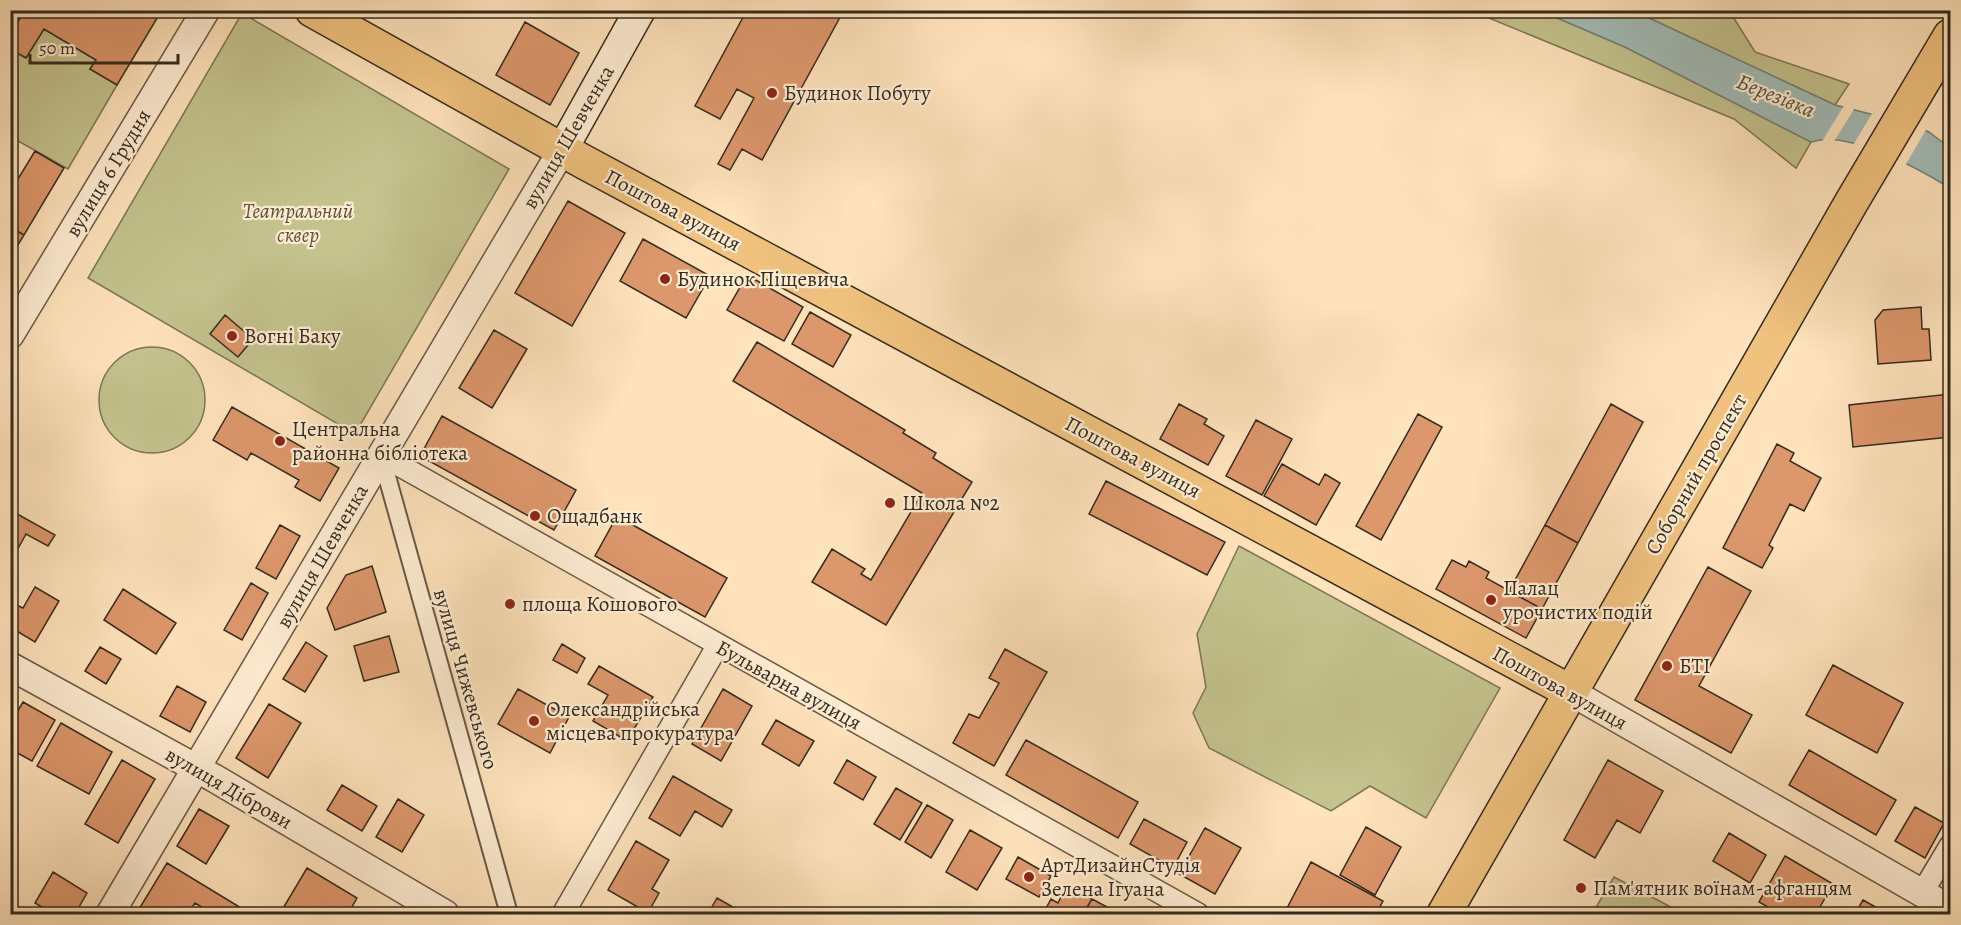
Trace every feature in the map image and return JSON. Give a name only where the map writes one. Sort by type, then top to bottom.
[{"type":"main road","name":"Поштова вулиця","points":[[312,10],[562,150],[1571,692]]},
{"type":"main road","name":"вулиця Шевченка","points":[[562,150],[640,10]]},
{"type":"main road","name":"Соборний проспект","points":[[1444,915],[1851,203],[1943,49]]},
{"type":"street","name":"вулиця 6 Грудня","points":[[10,335],[206,10]]},
{"type":"street","name":"вулиця Шевченка","points":[[110,915],[562,150]]},
{"type":"street","name":"Бульварна вулиця","points":[[381,455],[1198,915]]},
{"type":"street","name":"вулиця Чижевського","points":[[381,455],[509,915]]},
{"type":"street","points":[[563,915],[718,645]]},
{"type":"street","name":"вулиця Діброви","points":[[10,666],[197,769],[445,915]]},
{"type":"street","name":"Поштова вулиця","points":[[1571,692],[1950,909]]},
{"type":"street","points":[[1922,893],[1950,846]]},
{"type":"green space","points":[[1472,11],[1541,11],[1625,47],[1811,142],[1796,168],[1734,119]]},
{"type":"green space","points":[[1634,11],[1726,11],[1732,15],[1755,52],[1849,84],[1835,105]]},
{"type":"green space","name":"Театральний сквер","points":[[242,13],[509,169],[355,434],[88,278]]},
{"type":"green space","points":[[44,29],[96,60],[90,69],[117,85],[68,169],[11,137],[11,49],[26,58]]},
{"type":"green space","points":[[152,347],[172,351],[189,363],[201,380],[205,400],[201,420],[189,437],[172,449],[152,453],[132,449],[115,437],[103,420],[99,400],[103,380],[115,363],[132,351]]},
{"type":"green space","points":[[1239,546],[1500,688],[1426,818],[1370,786],[1331,811],[1209,748],[1193,713],[1206,687],[1197,634]]},
{"type":"green space","points":[[1614,877],[1684,914],[1592,914]]},
{"type":"water","name":"Березівка","points":[[1541,11],[1634,11],[1835,105],[1910,124],[1929,132],[1950,148],[1950,188],[1902,162],[1863,146],[1826,139],[1811,142],[1625,47]]},
{"type":"pier","points":[[1845,104],[1856,106],[1833,143],[1821,143]]},
{"type":"pier","points":[[1874,110],[1927,128],[1905,166],[1894,160],[1852,147]]},
{"type":"building","points":[[25,10],[162,10],[117,85],[90,69],[96,60],[44,29],[26,58],[10,49],[10,35]]},
{"type":"building","name":"Будинок Побуту","points":[[747,10],[844,10],[762,160],[742,149],[730,170],[718,164],[754,98],[737,89],[720,119],[695,106]]},
{"type":"building","points":[[525,22],[579,53],[550,105],[496,75]]},
{"type":"building","points":[[35,151],[64,168],[24,235],[10,227],[10,192]]},
{"type":"building","points":[[568,201],[625,233],[572,326],[515,293]]},
{"type":"building","points":[[10,227],[24,235],[10,258]]},
{"type":"building","name":"Будинок Піщевича","points":[[643,239],[710,276],[686,318],[620,281]]},
{"type":"building","points":[[747,275],[803,307],[784,341],[727,310]]},
{"type":"building","points":[[1921,307],[1922,329],[1929,329],[1931,360],[1878,364],[1875,320],[1883,310]]},
{"type":"building","points":[[810,312],[851,335],[833,367],[792,344]]},
{"type":"building","name":"Вогні Баку","points":[[225,315],[253,339],[238,357],[210,334]]},
{"type":"building","points":[[494,330],[527,349],[492,408],[459,388]]},
{"type":"building","points":[[757,342],[905,430],[903,433],[936,453],[933,458],[972,482],[886,625],[812,582],[832,549],[865,569],[861,574],[871,580],[922,493],[733,381]]},
{"type":"building","points":[[1950,394],[1950,437],[1853,447],[1849,405]]},
{"type":"building","points":[[1179,404],[1207,419],[1204,424],[1224,436],[1208,465],[1160,439]]},
{"type":"building","points":[[1611,404],[1643,422],[1578,543],[1545,525]]},
{"type":"building","points":[[232,407],[339,468],[320,501],[295,487],[299,480],[251,453],[247,460],[213,440]]},
{"type":"building","points":[[1418,414],[1442,427],[1381,540],[1356,526]]},
{"type":"building","points":[[442,416],[576,490],[554,530],[420,456]]},
{"type":"building","points":[[1256,420],[1292,439],[1262,495],[1226,476]]},
{"type":"building","points":[[1777,444],[1794,453],[1790,461],[1821,478],[1804,511],[1790,504],[1769,545],[1773,548],[1762,568],[1723,548]]},
{"type":"building","points":[[1282,464],[1319,485],[1325,474],[1340,483],[1316,525],[1264,496]]},
{"type":"building","points":[[1106,481],[1225,542],[1207,575],[1089,514]]},
{"type":"building","points":[[10,510],[55,535],[48,546],[26,534],[15,554],[10,552]]},
{"type":"building","points":[[617,516],[727,578],[705,617],[595,556]]},
{"type":"building","points":[[280,525],[300,536],[276,579],[256,568]]},
{"type":"building","points":[[1545,525],[1578,543],[1542,609],[1509,591]]},
{"type":"building","name":"Палац урочистих подій","points":[[1452,560],[1466,567],[1469,561],[1489,572],[1486,578],[1542,609],[1526,638],[1436,589]]},
{"type":"building","points":[[372,566],[386,612],[335,630],[327,608],[346,575]]},
{"type":"building","points":[[1708,567],[1751,591],[1699,686],[1752,715],[1731,753],[1635,700]]},
{"type":"building","points":[[251,583],[268,593],[242,640],[224,630]]},
{"type":"building","points":[[35,587],[59,601],[35,642],[10,627],[10,602],[23,608]]},
{"type":"building","points":[[123,589],[176,623],[156,654],[104,620]]},
{"type":"building","points":[[389,636],[399,672],[364,681],[354,646]]},
{"type":"building","points":[[306,642],[327,656],[305,692],[283,679]]},
{"type":"building","points":[[562,644],[585,658],[577,673],[553,660]]},
{"type":"building","points":[[100,647],[121,659],[106,684],[85,671]]},
{"type":"building","points":[[1005,649],[1047,672],[994,766],[953,743],[969,714],[979,718],[999,683],[989,678]]},
{"type":"building","points":[[1833,665],[1903,703],[1877,753],[1806,715]]},
{"type":"building","points":[[599,666],[653,697],[627,741],[593,721],[608,695],[588,684]]},
{"type":"building","points":[[177,686],[206,702],[190,732],[160,716]]},
{"type":"building","name":"Олександрійська місцева прокуратура","points":[[518,689],[569,717],[550,753],[498,724]]},
{"type":"building","points":[[723,689],[752,706],[721,761],[692,744]]},
{"type":"building","points":[[23,702],[55,720],[32,761],[10,749],[10,724]]},
{"type":"building","points":[[269,704],[301,723],[268,778],[236,758]]},
{"type":"building","points":[[776,720],[814,741],[799,766],[762,744]]},
{"type":"building","points":[[61,723],[112,752],[89,794],[37,766]]},
{"type":"building","points":[[1026,740],[1138,802],[1118,838],[1006,775]]},
{"type":"building","points":[[1809,750],[1896,800],[1876,835],[1789,785]]},
{"type":"building","points":[[122,760],[155,779],[118,843],[85,824]]},
{"type":"building","points":[[847,760],[876,777],[863,800],[834,783]]},
{"type":"building","points":[[1608,760],[1663,791],[1640,833],[1617,820],[1595,858],[1564,840]]},
{"type":"building","points":[[673,776],[732,810],[722,827],[695,811],[680,836],[649,818]]},
{"type":"building","points":[[342,785],[377,806],[362,831],[327,810]]},
{"type":"building","points":[[896,788],[922,803],[900,840],[874,824]]},
{"type":"building","points":[[398,799],[424,815],[402,852],[376,837]]},
{"type":"building","points":[[927,805],[953,820],[931,858],[905,842]]},
{"type":"building","points":[[1915,807],[1944,823],[1925,858],[1895,841]]},
{"type":"building","points":[[199,809],[229,826],[206,864],[177,846]]},
{"type":"building","points":[[1144,819],[1187,842],[1173,868],[1130,844]]},
{"type":"building","points":[[1366,827],[1401,847],[1375,895],[1340,875]]},
{"type":"building","points":[[1205,828],[1241,848],[1215,894],[1179,874]]},
{"type":"building","points":[[970,830],[1002,848],[977,890],[946,872]]},
{"type":"building","points":[[1729,833],[1766,855],[1750,883],[1713,861]]},
{"type":"building","points":[[636,841],[669,860],[652,889],[659,893],[648,913],[608,890]]},
{"type":"building","points":[[1785,856],[1833,884],[1816,914],[1780,914],[1759,902]]},
{"type":"building","name":"АртДизайнСтудія Зелена Ігуана","points":[[1018,857],[1051,876],[1039,897],[1006,879]]},
{"type":"building","points":[[1311,862],[1383,901],[1376,914],[1284,914]]},
{"type":"building","points":[[167,863],[251,914],[213,914],[195,903],[188,914],[136,914]]},
{"type":"building","points":[[307,868],[357,898],[348,914],[289,914],[282,910]]},
{"type":"building","points":[[53,872],[87,893],[75,914],[53,914],[35,903]]},
{"type":"building","points":[[1067,885],[1092,899],[1083,914],[1043,914],[1051,899],[1058,903]]},
{"type":"building","points":[[717,898],[745,914],[708,914]]},
{"type":"building","points":[[1092,899],[1120,914],[1083,914]]},
{"type":"building","points":[[1863,900],[1888,914],[1855,914]]},
{"type":"place","name":"Будинок Побуту","points":[[772,93]]},
{"type":"place","name":"Будинок Піщевича","points":[[665,279]]},
{"type":"place","name":"Вогні Баку","points":[[232,336]]},
{"type":"place","name":"Центральна районна бібліотека","points":[[280,441]]},
{"type":"place","name":"Школа №2","points":[[890,503]]},
{"type":"place","name":"Ощадбанк","points":[[535,516]]},
{"type":"place","name":"Палац урочистих подій","points":[[1491,600]]},
{"type":"place","name":"площа Кошового","points":[[510,604]]},
{"type":"place","name":"БТІ","points":[[1667,666]]},
{"type":"place","name":"Олександрійська місцева прокуратура","points":[[534,721]]},
{"type":"place","name":"АртДизайнСтудія Зелена Ігуана","points":[[1029,877]]},
{"type":"place","name":"Пам'ятник воїнам-афганцям","points":[[1581,888]]}]
